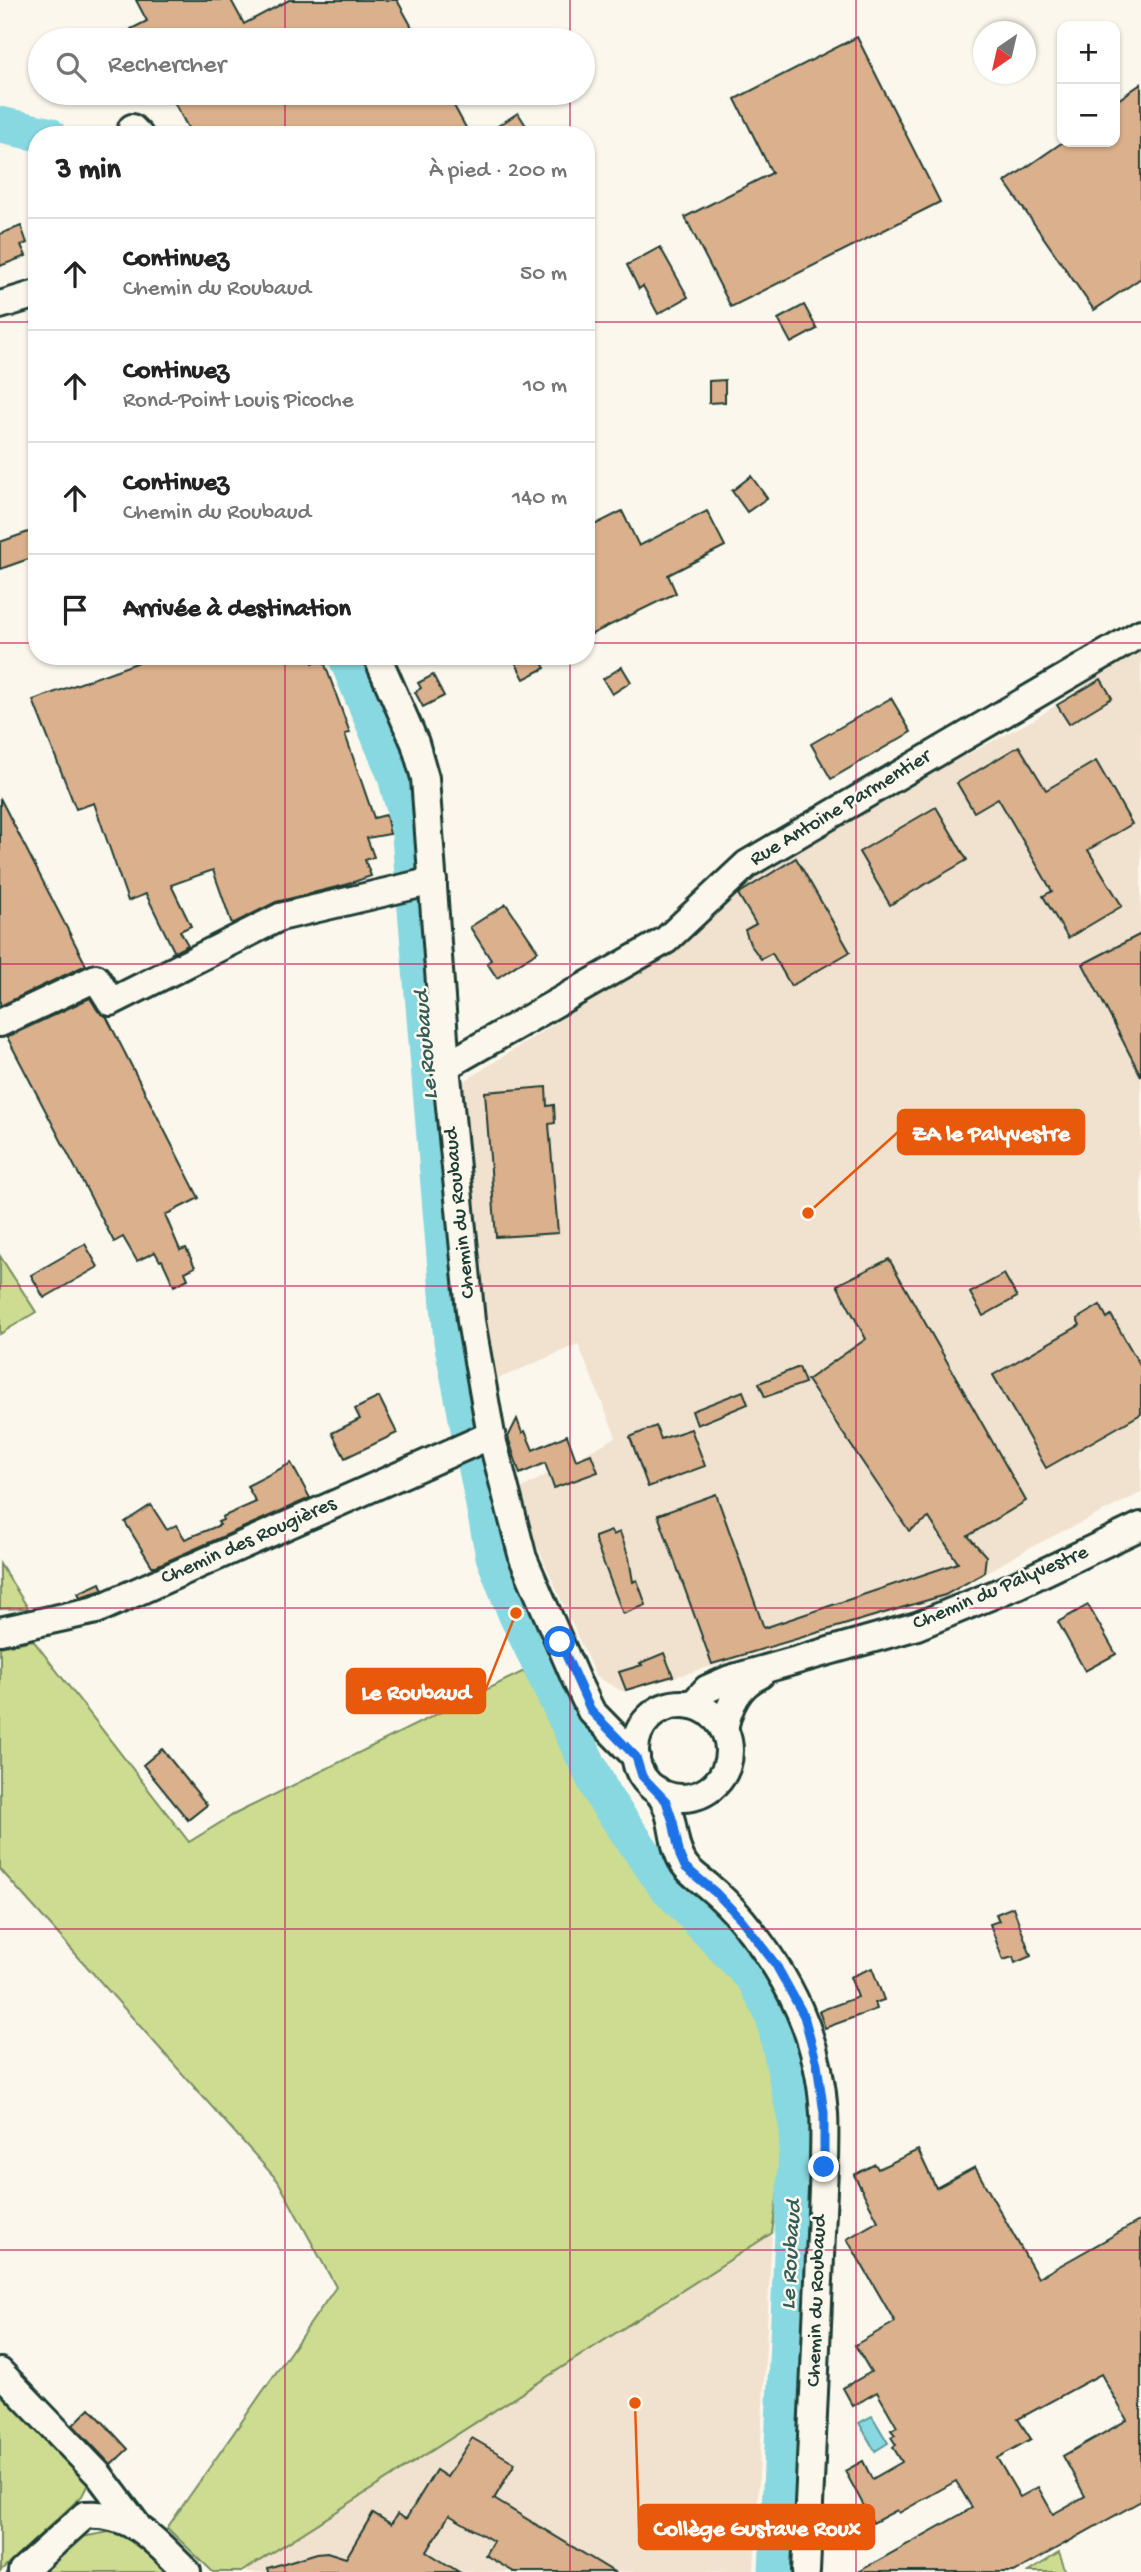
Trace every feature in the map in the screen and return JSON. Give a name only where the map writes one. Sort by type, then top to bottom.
[{"type":"street","points":[[0,305],[28,297]]},
{"type":"street","name":"Rue Antoine Parmentier","points":[[446,1066],[666,940],[747,864],[1141,633]]},
{"type":"street","name":"Chemin du Roubaud","points":[[381,665],[415,743],[425,778],[446,1066],[471,1321],[487,1437],[523,1558],[576,1679],[591,1711],[636,1757]]},
{"type":"street","points":[[0,1023],[96,978],[111,1002],[280,917],[432,881]]},
{"type":"street","name":"Chemin des Rougières","points":[[0,1631],[96,1610],[487,1437]]},
{"type":"street","name":"Chemin du Palyvestre","points":[[691,1705],[715,1684],[916,1626],[955,1612],[1141,1526]]},
{"type":"street","name":"Chemin du Palyvestre","points":[[724,1730],[732,1702],[740,1689],[752,1678],[777,1667]]},
{"type":"street","name":"Chemin du Roubaud","points":[[576,1679],[609,1712],[632,1715],[656,1712]]},
{"type":"street","points":[[691,1705],[709,1712],[724,1730],[730,1751],[727,1766],[720,1780],[696,1797],[666,1796],[642,1776],[636,1757],[638,1733],[656,1712],[669,1706],[691,1705]]},
{"type":"street","name":"Chemin du Roubaud","points":[[657,1790],[670,1811],[685,1867],[741,1919],[776,1965],[804,2016],[817,2064],[822,2101],[824,2167],[806,2572]]},
{"type":"street","name":"Chemin du Roubaud","points":[[709,1790],[692,1815],[690,1846],[695,1861],[716,1893]]},
{"type":"street","points":[[0,2372],[99,2475],[136,2524],[187,2572]]},
{"type":"street","points":[[22,2572],[85,2515],[107,2515],[136,2524]]},
{"type":"shaded area","points":[[1141,648],[1141,1493],[1027,1549],[944,1598],[624,1692],[596,1677],[513,1493],[616,1437],[578,1344],[489,1383],[463,1082],[657,958],[797,844],[1035,719]]},
{"type":"shaded area","points":[[772,2233],[754,2572],[242,2572]]},
{"type":"green space","points":[[0,1256],[36,1312],[0,1334]]},
{"type":"green space","points":[[0,1564],[28,1608],[0,1609]]},
{"type":"green space","points":[[33,1640],[189,1842],[233,1815],[524,1671],[599,1814],[663,1891],[743,1977],[762,2018],[787,2130],[772,2233],[242,2572],[213,2572],[167,2528],[336,2287],[278,2181],[0,1869],[0,1647]]},
{"type":"green space","points":[[0,2378],[87,2475],[88,2484],[82,2496],[0,2572]]},
{"type":"green space","points":[[109,2532],[129,2536],[166,2572],[43,2572],[82,2537]]},
{"type":"green space","points":[[1059,2553],[1066,2572],[1028,2572]]},
{"type":"water","points":[[872,2416],[888,2443],[875,2451],[859,2423]]},
{"type":"building","points":[[136,0],[231,0],[244,24],[289,0],[397,0],[412,28],[133,28],[147,21]]},
{"type":"building","points":[[857,37],[940,202],[731,307],[685,217],[772,173],[735,99]]},
{"type":"building","points":[[1141,84],[1141,278],[1094,310],[1005,182],[1057,146],[1120,147],[1120,99]]},
{"type":"building","points":[[176,105],[454,105],[465,126],[187,126]]},
{"type":"building","points":[[518,113],[526,126],[498,126]]},
{"type":"building","points":[[21,226],[27,243],[21,245],[26,256],[0,266],[0,234]]},
{"type":"building","points":[[660,247],[688,297],[658,314],[643,286],[639,289],[627,265]]},
{"type":"building","points":[[804,305],[817,329],[791,343],[778,319]]},
{"type":"building","points":[[725,380],[725,402],[709,403],[709,381]]},
{"type":"building","points":[[751,476],[767,498],[747,512],[732,491]]},
{"type":"building","points":[[622,511],[639,546],[707,511],[725,546],[668,575],[676,593],[595,633],[595,524]]},
{"type":"building","points":[[28,532],[28,559],[0,569],[0,542]]},
{"type":"building","points":[[131,665],[325,665],[350,733],[345,734],[374,818],[386,815],[390,834],[367,838],[374,857],[365,860],[371,876],[276,902],[232,924],[213,870],[171,885],[191,926],[180,931],[188,945],[171,954],[174,951],[146,894],[128,901],[94,803],[76,809],[33,700]]},
{"type":"building","points":[[517,665],[543,665],[545,668],[524,679]]},
{"type":"building","points":[[622,667],[631,682],[612,694],[603,679]]},
{"type":"building","points":[[433,675],[444,696],[423,707],[415,692],[421,688],[418,683]]},
{"type":"building","points":[[1101,679],[1112,698],[1069,724],[1057,705]]},
{"type":"building","points":[[891,698],[911,732],[831,779],[811,744]]},
{"type":"building","points":[[1019,746],[1046,790],[1096,761],[1132,824],[1088,850],[1122,906],[1068,938],[1043,896],[1052,891],[998,798],[974,812],[957,783]]},
{"type":"building","points":[[0,798],[86,965],[0,1006]]},
{"type":"building","points":[[936,807],[967,860],[890,905],[859,852]]},
{"type":"building","points":[[796,858],[850,952],[791,986],[772,953],[761,959],[750,944],[745,930],[756,924],[738,894]]},
{"type":"building","points":[[506,904],[538,951],[497,978],[487,963],[491,960],[470,927]]},
{"type":"building","points":[[1141,934],[1141,1076],[1083,964]]},
{"type":"building","points":[[90,998],[98,1011],[106,1016],[199,1198],[165,1215],[180,1250],[186,1248],[195,1267],[185,1272],[188,1279],[174,1286],[162,1260],[160,1261],[155,1252],[137,1261],[123,1237],[114,1242],[7,1037]]},
{"type":"building","points":[[546,1087],[547,1106],[554,1105],[555,1123],[549,1124],[558,1233],[496,1237],[485,1092]]},
{"type":"building","points":[[85,1244],[98,1267],[44,1298],[31,1275]]},
{"type":"building","points":[[889,1259],[1026,1501],[968,1536],[986,1556],[984,1573],[945,1595],[712,1664],[658,1515],[716,1494],[764,1628],[958,1563],[929,1518],[909,1531],[807,1380],[866,1339],[837,1285]]},
{"type":"building","points":[[1004,1274],[1017,1297],[983,1316],[970,1293]]},
{"type":"building","points":[[1100,1305],[1107,1318],[1111,1315],[1141,1367],[1141,1414],[1046,1468],[993,1375],[1080,1325],[1077,1319]]},
{"type":"building","points":[[799,1367],[805,1383],[765,1397],[759,1383]]},
{"type":"building","points":[[743,1391],[748,1404],[697,1425],[692,1411]]},
{"type":"building","points":[[379,1397],[397,1433],[345,1458],[332,1433],[360,1419],[355,1409]]},
{"type":"building","points":[[517,1419],[533,1450],[567,1435],[576,1460],[591,1454],[598,1472],[554,1488],[545,1463],[520,1474],[508,1437]]},
{"type":"building","points":[[656,1426],[661,1439],[691,1429],[705,1466],[648,1487],[630,1437]]},
{"type":"building","points":[[291,1463],[310,1498],[156,1566],[152,1566],[125,1522],[151,1505],[167,1530],[176,1525],[185,1539],[220,1525],[218,1522],[223,1520],[222,1517],[256,1502],[247,1486]]},
{"type":"building","points":[[611,1531],[613,1535],[620,1532],[629,1558],[633,1582],[637,1580],[646,1605],[623,1614],[595,1540],[595,1537]]},
{"type":"building","points":[[100,1583],[103,1590],[80,1597],[78,1593]]},
{"type":"building","points":[[1088,1605],[1116,1654],[1085,1671],[1058,1622]]},
{"type":"building","points":[[664,1653],[673,1676],[626,1690],[619,1672],[642,1665],[640,1663]]},
{"type":"building","points":[[162,1749],[207,1805],[188,1820],[143,1765]]},
{"type":"building","points":[[1013,1907],[1031,1956],[1015,1963],[1013,1957],[1003,1960],[990,1924],[999,1921],[996,1914]]},
{"type":"building","points":[[872,1968],[884,2000],[875,2003],[877,2009],[825,2028],[819,2011],[858,1997],[850,1977]]},
{"type":"building","points":[[918,2150],[936,2188],[975,2167],[1038,2278],[1141,2220],[1141,2501],[1014,2572],[858,2572],[972,2508],[956,2481],[899,2513],[897,2510],[873,2523],[845,2471],[863,2461],[872,2479],[902,2462],[893,2447],[896,2445],[891,2437],[895,2435],[891,2430],[897,2427],[877,2392],[853,2406],[843,2388],[871,2372],[855,2345],[895,2322],[847,2239],[878,2221],[854,2175],[875,2164],[878,2169]],"holes":[[[1101,2374],[1127,2420],[1063,2456],[1085,2496],[1053,2514],[1038,2487],[1020,2497],[997,2458],[1031,2439],[1018,2419]]]},
{"type":"building","points":[[90,2408],[128,2449],[111,2465],[73,2425]]},
{"type":"building","points":[[472,2438],[515,2463],[494,2499],[614,2572],[514,2572],[485,2555],[493,2541],[449,2515],[427,2552],[459,2572],[269,2572],[268,2568],[317,2553],[327,2552],[346,2558],[373,2513],[391,2524],[397,2514],[406,2519],[436,2470],[447,2477]]},
{"type":"waterway","name":"Le Roubaud","points":[[0,125],[28,131]]},
{"type":"waterway","name":"Le Roubaud","points":[[350,665],[395,773],[409,825],[452,1341],[494,1556],[516,1613],[603,1796],[664,1883],[755,1979],[774,2016],[798,2129],[777,2572]]},
{"type":"place","name":"ZA le Palyvestre","points":[[808,1213]]},
{"type":"place","name":"Le Roubaud","points":[[516,1613]]},
{"type":"place","name":"Collège Gustave Roux","points":[[635,2403]]},
{"type":"route","points":[[560,1642],[591,1711],[636,1757],[642,1776],[666,1801],[685,1867],[741,1919],[776,1965],[804,2016],[817,2064],[824,2113],[824,2167]]}]
